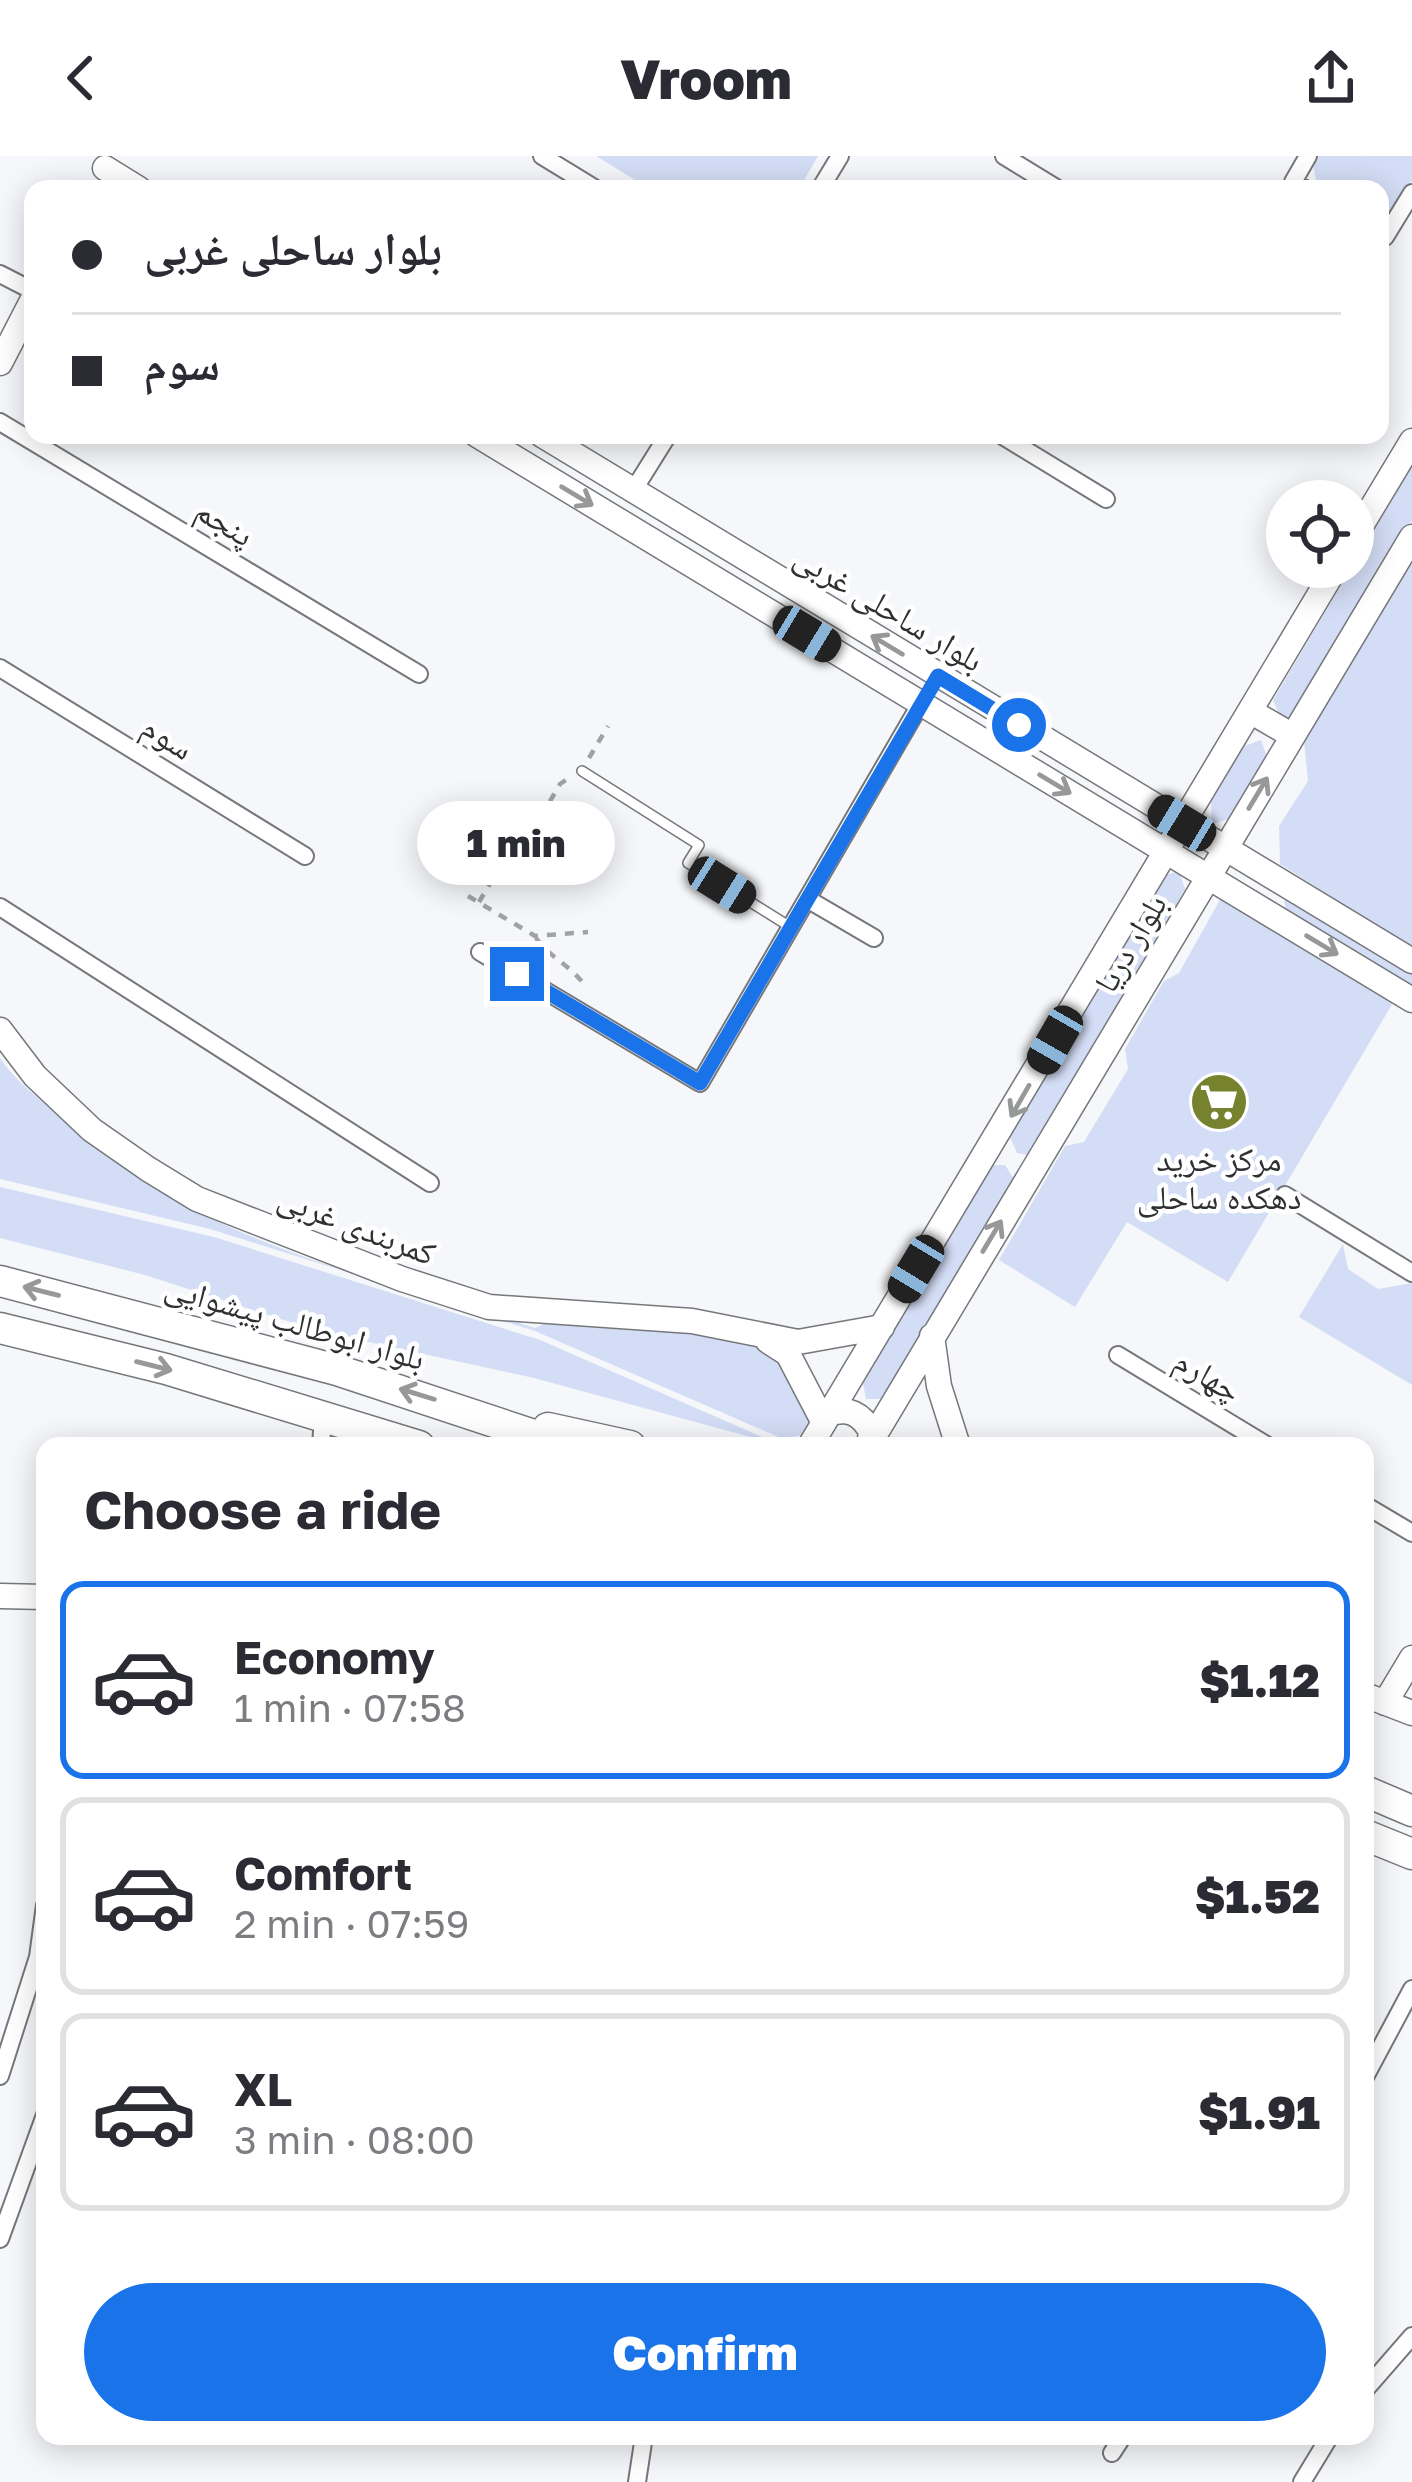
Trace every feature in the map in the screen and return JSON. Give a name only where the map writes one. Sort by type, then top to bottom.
[{"type":"highway","name":"بلوار ابوطالب پیشوایی","points":[[0,1281],[178,1325],[461,1408],[542,1437]]},
{"type":"highway","points":[[0,1328],[166,1369],[322,1431],[361,1437]]},
{"type":"highway","points":[[461,1408],[590,1437]]},
{"type":"highway","points":[[1374,1795],[1412,1811]]},
{"type":"highway","points":[[1374,1838],[1412,1855]]},
{"type":"street","points":[[542,156],[581,180]]},
{"type":"street","points":[[1004,156],[1043,180]]},
{"type":"street","points":[[1389,230],[1412,193]]},
{"type":"street","points":[[0,363],[24,314]]},
{"type":"street","points":[[1374,504],[1412,441]]},
{"type":"street","name":"پنجم","points":[[37,444],[419,674]]},
{"type":"street","name":"بلوار ساحلی غربی","points":[[492,444],[1412,1000]]},
{"type":"street","name":"بلوار ساحلی غربی","points":[[557,444],[1412,961]]},
{"type":"street","points":[[633,491],[662,444]]},
{"type":"street","points":[[1016,444],[1106,500]]},
{"type":"street","name":"بلوار دریا","points":[[815,1437],[989,1153],[1204,835],[1293,736],[1412,537]]},
{"type":"street","name":"بلوار دریا","points":[[873,1437],[1028,1176],[1204,835],[1250,711],[1323,588]]},
{"type":"street","name":"سوم","points":[[0,668],[305,856]]},
{"type":"street","points":[[480,952],[700,1083],[938,676]]},
{"type":"street","points":[[1250,711],[1293,736]]},
{"type":"street","points":[[808,900],[874,938]]},
{"type":"street","points":[[0,907],[430,1183]]},
{"type":"street","name":"کمربندی غربی","points":[[0,1030],[35,1076],[92,1130],[197,1199],[489,1307],[692,1321],[798,1342],[882,1327]]},
{"type":"street","points":[[989,1153],[1028,1176]]},
{"type":"street","points":[[1285,1195],[1412,1273]]},
{"type":"street","points":[[756,1334],[788,1354],[826,1419],[845,1411],[862,1418],[870,1437]]},
{"type":"street","points":[[932,1336],[939,1386],[955,1437]]},
{"type":"street","name":"چهارم","points":[[1118,1355],[1253,1437]]},
{"type":"street","points":[[1374,1510],[1412,1533]]},
{"type":"street","points":[[0,1596],[36,1597]]},
{"type":"street","points":[[1412,1658],[1375,1699],[1412,1713]]},
{"type":"street","points":[[0,2076],[36,1964]]},
{"type":"street","points":[[1374,2060],[1412,1989]]},
{"type":"street","points":[[0,2239],[36,2140]]},
{"type":"street","points":[[1374,2380],[1412,2336]]},
{"type":"street","points":[[637,2482],[643,2445]]},
{"type":"street","points":[[1112,2452],[1117,2445]]},
{"type":"street","points":[[1301,2482],[1324,2445]]},
{"type":"lane","points":[[581,771],[699,844],[688,863],[792,928]]},
{"type":"path","points":[[479,902],[517,840],[531,834],[560,784],[581,771],[608,727]]},
{"type":"path","points":[[496,829],[517,840]]},
{"type":"path","points":[[468,896],[535,936],[544,950],[571,965],[586,988]]},
{"type":"path","points":[[535,936],[588,932]]},
{"type":"path","points":[[1204,1091],[1217,1095],[1223,1107],[1210,1122],[1193,1113],[1193,1100],[1204,1091]]},
{"type":"shaded area","points":[[596,156],[818,156],[804,180],[635,180]]},
{"type":"shaded area","points":[[1318,156],[1412,156],[1412,180],[1389,216],[1389,180],[1316,180],[1313,165]]},
{"type":"shaded area","points":[[1412,466],[1412,520],[1374,584],[1374,530]]},
{"type":"shaded area","points":[[1412,563],[1412,948],[1280,864],[1279,826],[1308,781],[1304,741]]},
{"type":"shaded area","points":[[1340,588],[1372,588],[1295,718],[1280,716],[1273,700]]},
{"type":"shaded area","points":[[1261,740],[1268,760],[1233,818],[1212,824],[1211,801],[1242,747]]},
{"type":"shaded area","points":[[1179,871],[1185,889],[1032,1156],[1017,1153],[1010,1137],[1163,876]]},
{"type":"shaded area","points":[[1290,897],[1412,971],[1412,985],[1286,909],[1284,901]]},
{"type":"shaded area","points":[[1221,898],[1394,1001],[1228,1282],[1127,1222],[1075,1307],[999,1260],[1065,1146],[1084,1142],[1128,1069],[1125,1049],[1164,981],[1179,973]]},
{"type":"shaded area","points":[[0,1058],[28,1089],[111,1159],[166,1195],[224,1224],[344,1270],[535,1328],[553,1319],[674,1327],[738,1338],[782,1359],[813,1417],[802,1435],[778,1437],[535,1331],[210,1229],[0,1179]]},
{"type":"shaded area","points":[[992,1165],[1005,1165],[1014,1179],[885,1399],[866,1399],[863,1383]]},
{"type":"shaded area","points":[[0,1187],[214,1237],[540,1340],[762,1437],[534,1378],[318,1331],[145,1275],[0,1238]]},
{"type":"shaded area","points":[[1343,1244],[1348,1269],[1378,1289],[1412,1283],[1412,1385],[1299,1317]]},
{"type":"place","name":"مرکز خرید دهکده ساحلی","points":[[1219,1102]]},
{"type":"route","points":[[517,974],[700,1083],[938,676],[1019,725]]}]
